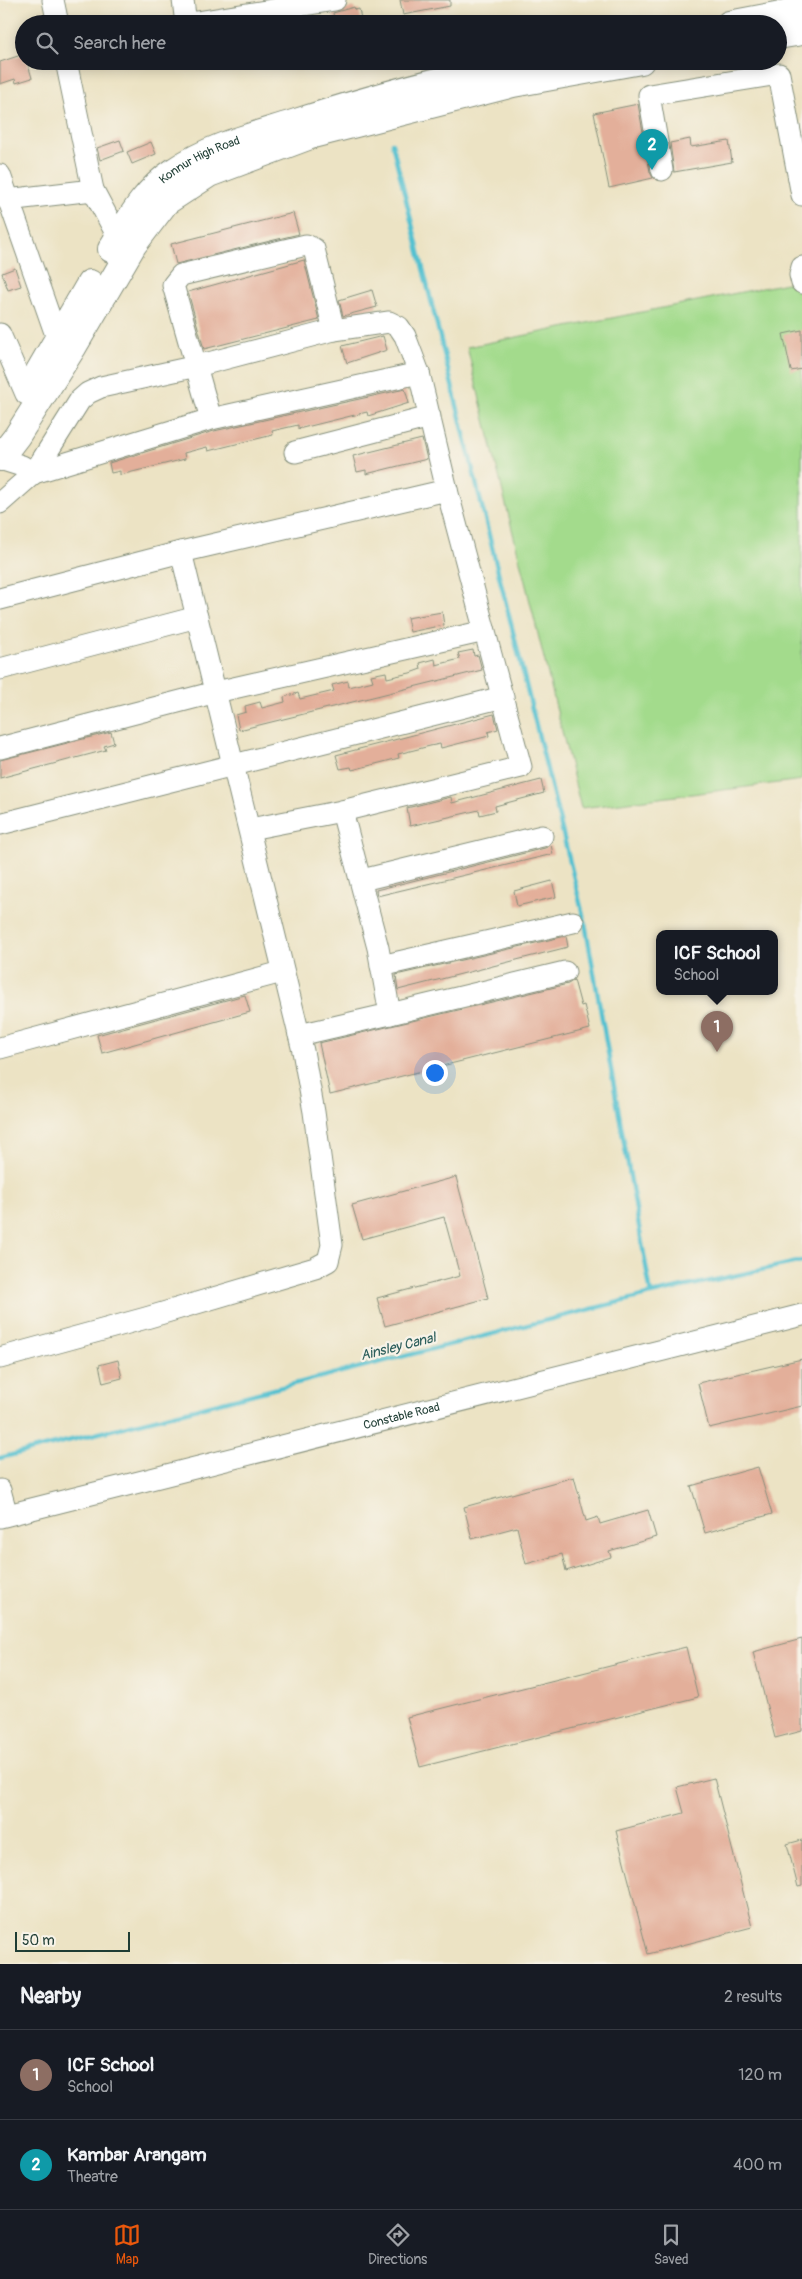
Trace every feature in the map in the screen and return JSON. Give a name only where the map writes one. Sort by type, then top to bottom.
[{"type":"main road","points":[[781,15],[802,10]]},
{"type":"main road","points":[[787,26],[802,32]]},
{"type":"main road","name":"Konnur High Road","points":[[0,431],[26,394],[57,338],[142,199],[173,171],[210,150],[364,100],[482,70]]},
{"type":"main road","points":[[0,458],[38,404],[134,244],[166,202],[210,174],[313,135],[513,84],[592,70]]},
{"type":"street","points":[[53,0],[56,15]]},
{"type":"street","points":[[183,0],[185,15]]},
{"type":"street","points":[[241,15],[335,0]]},
{"type":"street","points":[[68,70],[93,190],[118,237]]},
{"type":"street","points":[[662,170],[649,96],[769,70]]},
{"type":"street","points":[[778,70],[802,195]]},
{"type":"street","points":[[0,175],[7,200],[57,338]]},
{"type":"street","points":[[7,200],[93,190]]},
{"type":"street","points":[[212,419],[173,285],[181,275],[306,245],[314,249],[334,330]]},
{"type":"street","points":[[802,267],[800,275],[802,283]]},
{"type":"street","points":[[0,504],[34,473],[80,400],[88,393],[101,388],[197,366],[334,330],[389,322],[399,327],[419,373],[447,490],[521,767],[342,811],[250,829]]},
{"type":"street","points":[[0,334],[26,394]]},
{"type":"street","points":[[0,458],[22,466],[34,473],[212,419],[419,373]]},
{"type":"street","points":[[295,452],[430,417]]},
{"type":"street","points":[[0,599],[181,552],[447,490]]},
{"type":"street","points":[[0,1358],[146,1318],[315,1268],[328,1260],[332,1245],[314,1112],[299,1035],[282,972],[250,829],[181,552]]},
{"type":"street","points":[[0,669],[197,617]]},
{"type":"street","points":[[0,748],[216,692],[486,631]]},
{"type":"street","points":[[0,824],[503,697]]},
{"type":"street","points":[[342,811],[362,880],[382,966],[390,1014]]},
{"type":"street","points":[[362,880],[542,836]]},
{"type":"street","points":[[382,966],[573,922]]},
{"type":"street","points":[[0,1048],[282,972]]},
{"type":"street","points":[[299,1035],[565,972]]},
{"type":"street","name":"Constable Road","points":[[3,1516],[802,1315]]},
{"type":"street","points":[[0,1490],[3,1516]]},
{"type":"green space","points":[[802,280],[802,780],[581,808],[467,347]]},
{"type":"building","points":[[400,0],[450,0],[450,6],[403,15]]},
{"type":"building","points":[[354,7],[355,10],[359,9],[360,15],[333,15],[333,13]]},
{"type":"building","points":[[15,57],[15,70],[30,70],[32,78],[16,83],[15,79],[0,84],[0,62]]},
{"type":"building","points":[[638,104],[650,172],[653,178],[609,188],[594,113]]},
{"type":"building","points":[[690,139],[691,147],[729,141],[732,162],[674,172],[670,143]]},
{"type":"building","points":[[120,140],[124,151],[100,160],[97,148]]},
{"type":"building","points":[[151,142],[156,154],[132,164],[127,152]]},
{"type":"building","points":[[293,213],[299,234],[176,264],[171,244]]},
{"type":"building","points":[[304,260],[319,320],[204,349],[188,292]]},
{"type":"building","points":[[15,268],[21,286],[8,290],[2,273]]},
{"type":"building","points":[[372,290],[377,307],[343,316],[339,300]]},
{"type":"building","points":[[802,330],[802,369],[791,371],[783,334]]},
{"type":"building","points":[[383,336],[387,350],[347,363],[342,346]]},
{"type":"building","points":[[405,389],[409,403],[368,416],[367,412],[298,429],[298,425],[272,431],[273,435],[208,451],[207,447],[184,453],[185,459],[120,475],[120,471],[111,473],[109,463],[214,431]]},
{"type":"building","points":[[422,439],[427,459],[366,474],[366,470],[357,472],[353,456]]},
{"type":"building","points":[[442,612],[444,625],[410,632],[407,618]]},
{"type":"building","points":[[473,650],[474,656],[478,655],[482,670],[239,730],[236,715],[246,712],[245,706],[260,702],[262,708],[285,702],[284,697],[298,693],[300,699],[334,691],[332,685],[348,681],[349,687],[373,681],[371,675],[386,672],[387,678],[410,673],[421,669],[420,663],[435,659],[436,665],[460,659],[458,653]]},
{"type":"building","points":[[494,714],[498,729],[488,732],[489,736],[441,748],[440,744],[430,746],[398,754],[399,758],[352,770],[351,767],[340,769],[336,755]]},
{"type":"building","points":[[111,732],[114,743],[104,746],[106,750],[0,778],[0,760]]},
{"type":"building","points":[[541,780],[544,793],[495,806],[496,811],[480,815],[479,810],[410,826],[407,808],[451,797],[452,803]]},
{"type":"building","points":[[551,845],[553,854],[377,896],[376,890]]},
{"type":"building","points":[[552,881],[556,897],[517,906],[514,891]]},
{"type":"building","points":[[566,936],[568,947],[398,990],[396,975]]},
{"type":"building","points":[[574,980],[581,1006],[584,1005],[590,1029],[330,1094],[319,1043],[568,984]]},
{"type":"building","points":[[245,995],[250,1012],[102,1053],[97,1035]]},
{"type":"building","points":[[456,1177],[488,1298],[385,1326],[377,1298],[460,1276],[444,1217],[362,1239],[352,1205]]},
{"type":"building","points":[[802,1359],[802,1406],[709,1428],[698,1383]]},
{"type":"building","points":[[118,1360],[122,1378],[103,1383],[99,1365]]},
{"type":"building","points":[[758,1467],[772,1514],[705,1533],[691,1486]]},
{"type":"building","points":[[574,1477],[586,1521],[598,1517],[600,1524],[648,1510],[656,1537],[609,1551],[611,1557],[566,1571],[562,1554],[526,1564],[517,1527],[472,1539],[464,1507]]},
{"type":"building","points":[[802,1639],[802,1731],[775,1738],[753,1652]]},
{"type":"building","points":[[686,1647],[698,1697],[420,1767],[407,1717]]},
{"type":"building","points":[[714,1778],[752,1927],[648,1954],[616,1831],[684,1813],[677,1787]]},
{"type":"building","points":[[802,1840],[802,1886],[798,1887],[787,1844]]},
{"type":"waterway","points":[[392,143],[585,923],[651,1294]]},
{"type":"waterway","name":"Ainsley Canal","points":[[0,1458],[651,1294],[802,1261]]},
{"type":"place","name":"Kambar Arangam","points":[[652,170]]},
{"type":"place","name":"ICF School","points":[[717,1052]]}]
